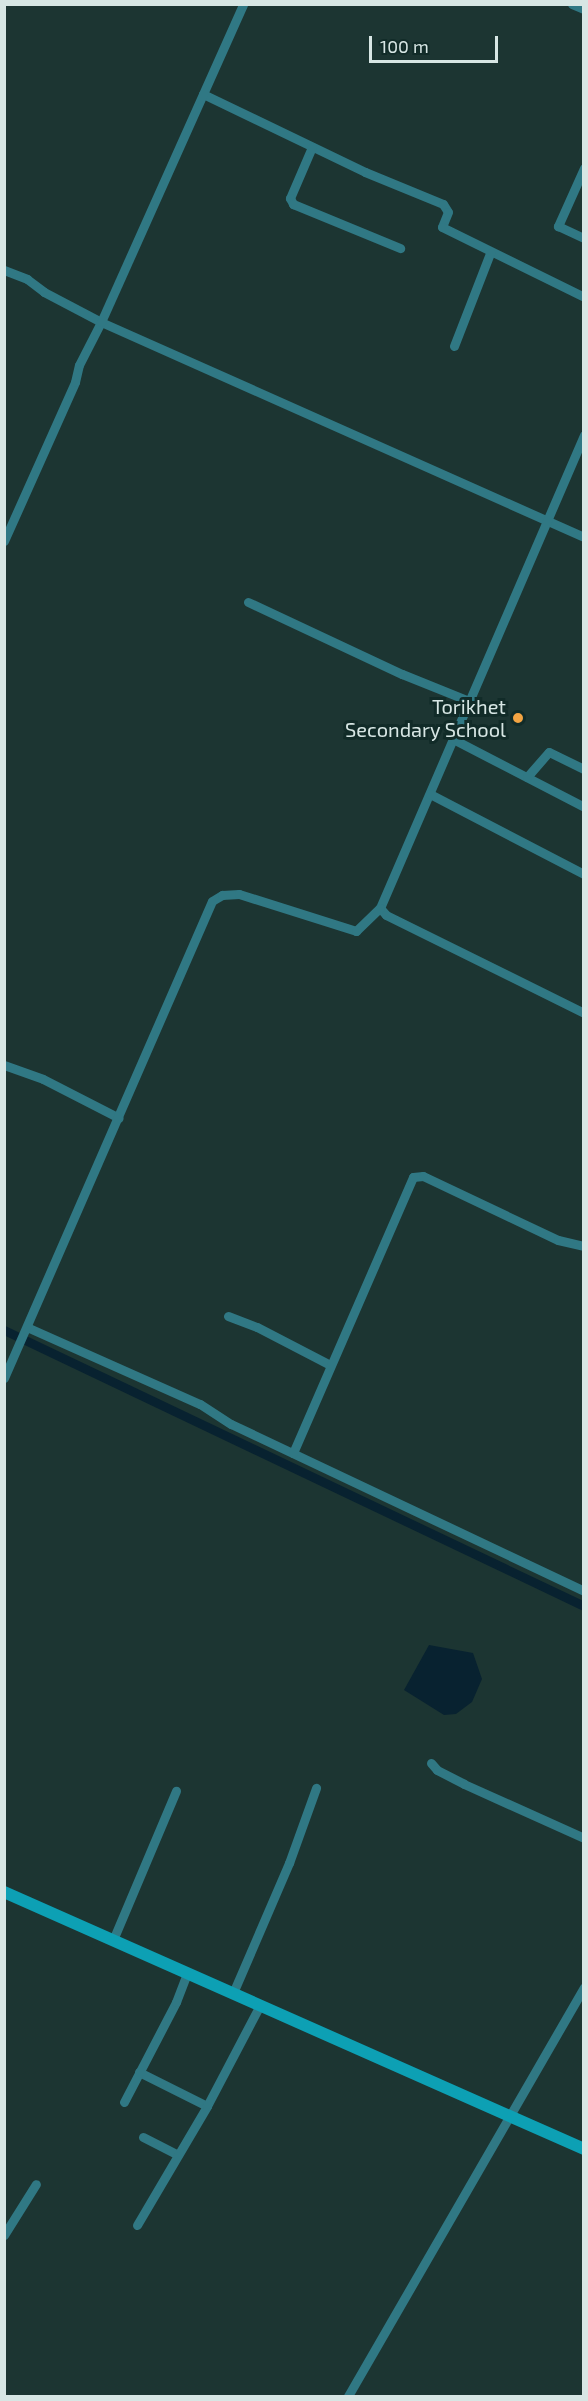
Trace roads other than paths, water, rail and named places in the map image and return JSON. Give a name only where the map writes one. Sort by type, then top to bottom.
[{"type":"street","points":[[4,541],[75,382],[79,365],[101,322],[243,4]]},
{"type":"street","points":[[572,4],[584,9]]},
{"type":"street","points":[[203,94],[312,147],[443,204],[448,212],[442,227],[490,253],[584,297]]},
{"type":"street","points":[[312,147],[290,198],[293,204],[400,248]]},
{"type":"street","points":[[584,168],[558,226],[584,238]]},
{"type":"street","points":[[454,345],[490,253]]},
{"type":"street","points":[[4,270],[27,279],[44,292],[101,322],[584,537]]},
{"type":"street","points":[[4,1378],[27,1331],[212,901],[222,895],[239,894],[356,931],[380,908],[545,520],[584,435]]},
{"type":"street","points":[[248,602],[402,674],[469,701]]},
{"type":"street","points":[[453,739],[584,807]]},
{"type":"street","points":[[527,777],[549,752],[584,769]]},
{"type":"street","points":[[430,794],[584,874]]},
{"type":"street","points":[[380,908],[386,915],[584,1013]]},
{"type":"street","points":[[4,1065],[43,1079],[119,1118]]},
{"type":"street","points":[[293,1453],[413,1177],[423,1176],[550,1236],[584,1246]]},
{"type":"street","points":[[228,1316],[257,1327],[330,1365]]},
{"type":"street","points":[[27,1331],[200,1404],[231,1424],[584,1591]]},
{"type":"street","points":[[431,1763],[437,1770],[464,1785],[584,1838]]},
{"type":"street","points":[[233,1993],[290,1863],[316,1788]]},
{"type":"street","points":[[113,1940],[176,1791]]},
{"type":"street","points":[[4,1892],[584,2149]]},
{"type":"street","points":[[124,2102],[176,2002],[187,1973]]},
{"type":"street","points":[[348,2397],[584,1987]]},
{"type":"street","points":[[137,2225],[207,2106],[260,2005]]},
{"type":"street","points":[[139,2072],[207,2106]]},
{"type":"street","points":[[143,2137],[178,2155]]},
{"type":"street","points":[[4,2235],[36,2184]]},
{"type":"water","points":[[429,1645],[473,1653],[482,1679],[472,1702],[456,1714],[444,1715],[404,1690]]},
{"type":"waterway","points":[[4,1330],[584,1606]]},
{"type":"place","name":"Torikhet Secondary School","points":[[518,718]]}]
